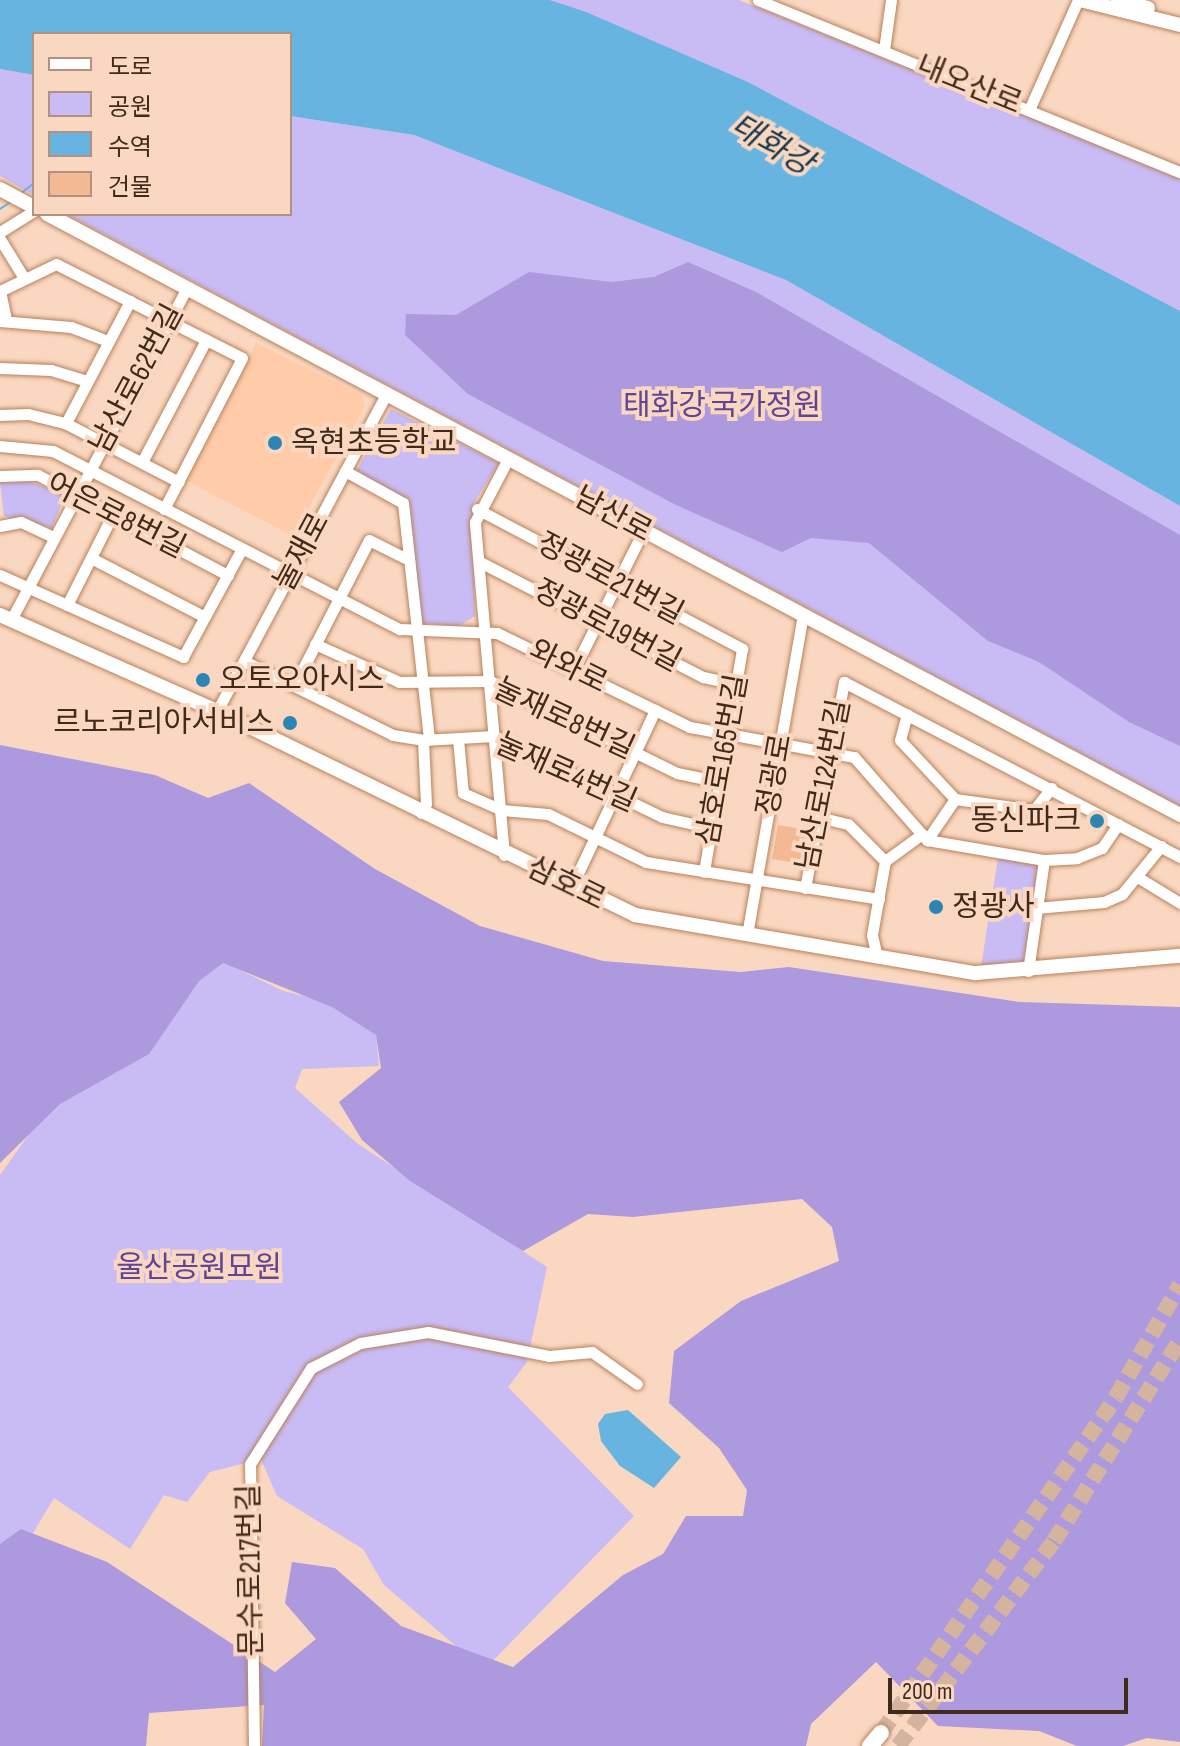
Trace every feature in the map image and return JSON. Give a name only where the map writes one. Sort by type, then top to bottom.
[{"type":"highway","points":[[870,1746],[881,1733]]},
{"type":"main road","points":[[1079,0],[1180,25]]},
{"type":"main road","points":[[1118,0],[1180,15]]},
{"type":"main road","points":[[0,189],[32,208]]},
{"type":"main road","name":"남산로","points":[[51,216],[1180,815]]},
{"type":"main road","name":"삼호로","points":[[5,617],[217,711],[571,888],[635,915],[976,973],[1180,956]]},
{"type":"street","name":"내오산로","points":[[758,0],[1180,172]]},
{"type":"street","points":[[884,50],[891,0]]},
{"type":"street","points":[[1029,110],[1079,0]]},
{"type":"street","points":[[0,232],[32,210]]},
{"type":"street","points":[[0,239],[24,278]]},
{"type":"street","points":[[107,341],[71,327],[3,320],[0,291],[56,264],[242,358],[164,509]]},
{"type":"street","name":"남산로62번길","points":[[5,617],[27,586],[186,289]]},
{"type":"street","points":[[66,423],[130,301]]},
{"type":"street","points":[[142,462],[206,340]]},
{"type":"street","points":[[0,368],[51,370],[86,381]]},
{"type":"street","name":"눌재로","points":[[217,711],[387,392]]},
{"type":"street","points":[[0,415],[28,414],[66,423],[179,482]]},
{"type":"street","name":"와와로","points":[[0,446],[34,445],[89,470],[338,599],[416,631],[485,630],[574,669],[690,727],[854,757],[925,837]]},
{"type":"street","points":[[504,855],[477,509],[508,459]]},
{"type":"street","points":[[345,471],[403,503],[424,683],[426,804],[421,813]]},
{"type":"street","name":"어은로8번길","points":[[0,476],[38,475],[228,575]]},
{"type":"street","name":"정광로21번길","points":[[477,509],[742,649]]},
{"type":"street","points":[[67,605],[113,514]]},
{"type":"street","points":[[0,524],[21,522],[53,537]]},
{"type":"street","points":[[574,669],[643,531]]},
{"type":"street","points":[[294,686],[369,540],[409,560]]},
{"type":"street","points":[[0,575],[183,657],[241,550]]},
{"type":"street","points":[[91,558],[205,617]]},
{"type":"street","name":"정광로19번길","points":[[480,562],[703,677],[736,684]]},
{"type":"street","name":"정광로","points":[[747,935],[803,615]]},
{"type":"street","name":"눌재로8번길","points":[[315,644],[387,679],[424,683],[490,681],[677,773],[720,782]]},
{"type":"street","name":"삼호로165번길","points":[[704,872],[742,649]]},
{"type":"street","name":"눌재로4번길","points":[[244,661],[393,735],[426,740],[494,736],[662,817],[711,828]]},
{"type":"street","name":"남산로124번길","points":[[805,888],[844,682],[907,714]]},
{"type":"street","points":[[571,888],[655,710]]},
{"type":"street","points":[[1051,788],[1034,810],[955,799],[900,740],[907,714],[1051,788],[1180,857]]},
{"type":"street","points":[[458,739],[463,793],[502,810],[538,810],[646,862],[879,899]]},
{"type":"street","points":[[885,861],[925,837],[955,799]]},
{"type":"street","points":[[819,817],[848,824],[885,861]]},
{"type":"street","points":[[925,837],[1044,860],[1090,854],[1118,824]]},
{"type":"street","points":[[1036,908],[1104,902],[1139,878],[1161,846]]},
{"type":"street","points":[[1028,971],[1044,860]]},
{"type":"street","points":[[877,956],[872,935],[885,861]]},
{"type":"street","points":[[1139,878],[1180,903]]},
{"type":"street","name":"문수로217번길","points":[[254,1746],[250,1464],[311,1368],[360,1343],[428,1332],[549,1356],[592,1352],[637,1384]]},
{"type":"shaded area","name":"옥현초등학교","points":[[256,343],[362,395],[365,406],[293,536],[185,480]]},
{"type":"green space","points":[[551,0],[739,0],[1180,177],[1180,311],[748,82]]},
{"type":"green space","points":[[0,69],[32,75],[32,194],[0,176]]},
{"type":"green space","name":"태화강 국가정원","points":[[292,116],[414,135],[786,280],[1180,506],[1180,806],[70,216],[292,216]]},
{"type":"green space","points":[[688,262],[756,292],[1180,535],[1180,746],[1129,722],[1039,662],[988,641],[869,543],[811,538],[782,552],[676,505],[468,394],[405,335],[406,314],[456,315],[529,272],[611,282],[654,277]]},
{"type":"green space","points":[[391,409],[499,463],[472,506],[475,616],[459,626],[420,623],[410,506],[356,472]]},
{"type":"green space","points":[[19,477],[65,495],[52,528],[4,516],[0,482]]},
{"type":"green space","points":[[0,745],[155,775],[208,798],[249,783],[375,869],[480,926],[603,961],[741,972],[789,967],[1020,1002],[1180,1007],[1180,1742],[1147,1738],[1123,1746],[1077,1746],[1039,1731],[938,1726],[876,1662],[811,1724],[806,1746],[262,1746],[264,1705],[149,1713],[146,1746],[0,1746],[0,1544],[21,1529],[107,1562],[275,1672],[316,1639],[285,1603],[292,1562],[335,1568],[401,1626],[513,1667],[623,1575],[663,1554],[686,1516],[743,1516],[747,1490],[719,1448],[669,1403],[674,1351],[741,1301],[839,1261],[832,1227],[802,1199],[633,1217],[588,1214],[523,1251],[410,1181],[362,1140],[339,1102],[381,1068],[376,1035],[332,1007],[223,963],[199,981],[149,1054],[60,1104],[0,1163]]},
{"type":"green space","points":[[998,858],[1039,863],[1024,966],[981,967]]},
{"type":"green space","name":"울산공원묘원","points":[[216,958],[283,991],[374,1013],[379,1066],[302,1069],[295,1088],[358,1144],[547,1267],[527,1362],[508,1387],[634,1516],[484,1670],[384,1585],[363,1549],[277,1496],[261,1459],[210,1472],[187,1502],[164,1495],[130,1549],[54,1498],[21,1553],[0,1551],[0,1175],[72,1074]]},
{"type":"water","name":"태화강","points":[[0,0],[550,0],[586,12],[748,82],[1180,311],[1180,506],[786,280],[414,135],[292,116],[292,32],[32,32],[32,75],[0,69]]},
{"type":"water","points":[[628,1410],[681,1457],[654,1488],[620,1466],[601,1441],[598,1424],[605,1414]]},
{"type":"building","points":[[778,825],[807,830],[801,864],[772,859]]},
{"type":"waterway","points":[[20,194],[32,185]]},
{"type":"waterway","points":[[0,209],[9,203]]},
{"type":"tunnel","points":[[881,1733],[1116,1397],[1180,1285]]},
{"type":"tunnel","points":[[898,1746],[1054,1541],[1180,1340]]},
{"type":"place","name":"옥현초등학교","points":[[275,443]]},
{"type":"place","name":"오토오아시스","points":[[203,680]]},
{"type":"place","name":"르노코리아서비스","points":[[290,723]]},
{"type":"place","name":"동신파크","points":[[1097,821]]},
{"type":"place","name":"정광사","points":[[936,907]]}]
